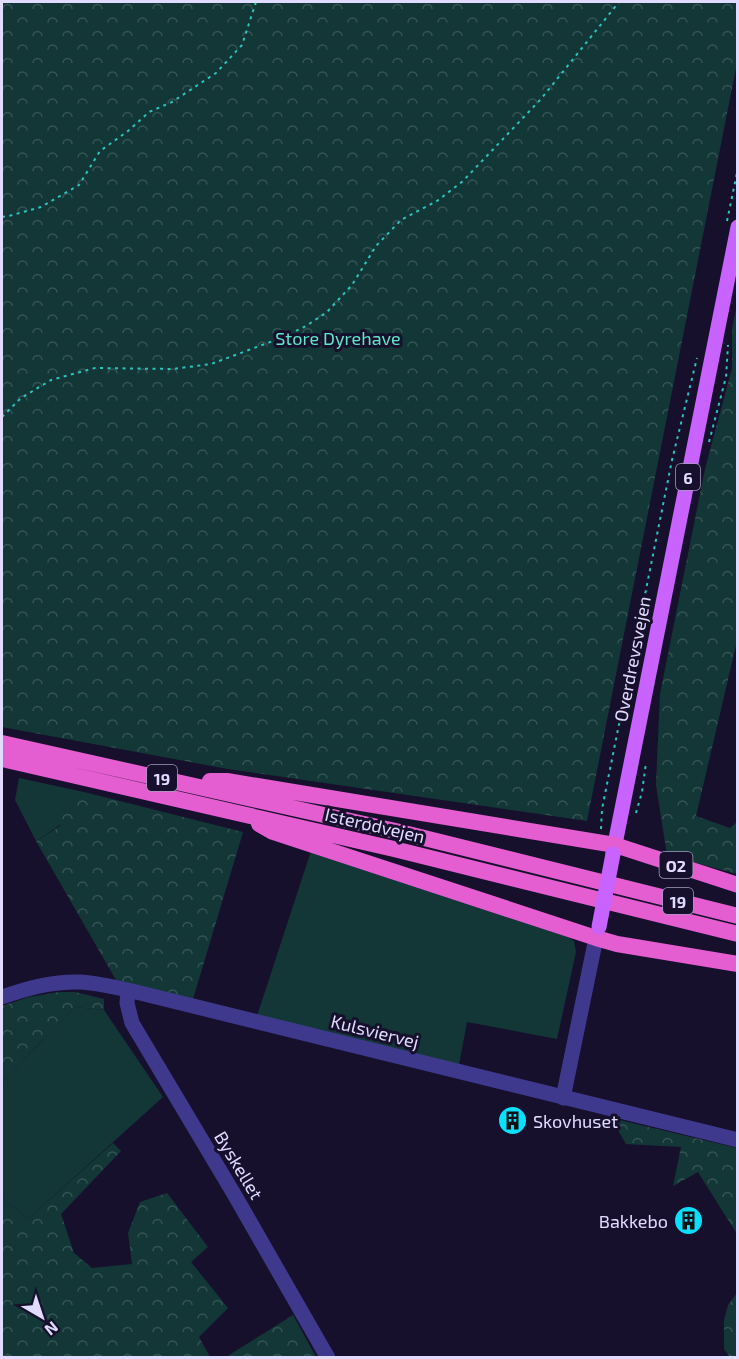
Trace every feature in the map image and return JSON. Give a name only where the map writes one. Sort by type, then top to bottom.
[{"type":"highway","name":"Isterødvejen","points":[[2,743],[400,832],[738,916]]},
{"type":"highway","name":"Isterødvejen","points":[[2,759],[242,813],[738,934]]},
{"type":"highway","points":[[180,782],[228,781],[610,847]]},
{"type":"highway","points":[[242,813],[273,832],[597,932],[617,944],[738,964]]},
{"type":"highway","name":"O2","points":[[610,847],[738,885]]},
{"type":"main road","name":"Overdrevsvejen","points":[[597,932],[610,847],[731,229]]},
{"type":"street","name":"Overdrevsvejen","points":[[563,1098],[597,932]]},
{"type":"street","name":"Kulsviervej","points":[[2,997],[58,982],[82,982],[128,990],[738,1140]]},
{"type":"street","name":"Byskellet","points":[[128,990],[127,1003],[132,1023],[328,1358]]},
{"type":"path","points":[[2,217],[41,207],[79,185],[100,151],[149,112],[172,102],[216,73],[242,45],[256,2]]},
{"type":"path","points":[[2,417],[21,398],[51,380],[95,368],[173,369],[211,364],[281,338],[306,326],[327,312],[352,285],[376,246],[401,220],[437,201],[463,181],[541,99],[619,2]]},
{"type":"path","points":[[731,229],[738,168]]},
{"type":"path","points":[[610,847],[603,809],[670,470],[697,359]]},
{"type":"green space","name":"Store Dyrehave","points":[[2,2],[737,2],[737,63],[587,821],[228,769],[2,727]]},
{"type":"green space","points":[[737,304],[737,641],[696,816],[730,828],[737,822],[737,874],[667,855],[656,785],[660,694],[705,469],[732,368],[732,329]]},
{"type":"green space","points":[[19,778],[84,792],[57,817],[60,825],[36,841],[15,800]]},
{"type":"green space","points":[[84,792],[243,832],[193,999],[116,980],[36,841],[60,826],[56,817]]},
{"type":"green space","points":[[311,851],[568,937],[574,941],[576,952],[557,1039],[467,1022],[459,1065],[257,1016]]},
{"type":"green space","points":[[75,992],[104,999],[104,1010],[75,1007],[2,1082],[2,1006],[29,997]]},
{"type":"green space","points":[[75,1007],[104,1010],[163,1097],[28,1219],[2,1198],[2,1082]]},
{"type":"green space","points":[[611,1118],[737,1148],[737,1234],[698,1172],[673,1186],[681,1147],[626,1144]]},
{"type":"green space","points":[[113,1143],[121,1151],[61,1214],[74,1253],[92,1268],[132,1264],[128,1233],[140,1202],[167,1193],[208,1247],[191,1262],[228,1308],[199,1337],[210,1357],[2,1357],[2,1198],[28,1219]]},
{"type":"green space","points":[[737,1293],[737,1357],[730,1357],[724,1349],[724,1320],[728,1305]]},
{"type":"green space","points":[[293,1315],[316,1357],[226,1357]]},
{"type":"place","name":"Skovhuset","points":[[512,1121]]},
{"type":"place","name":"Bakkebo","points":[[689,1221]]}]
